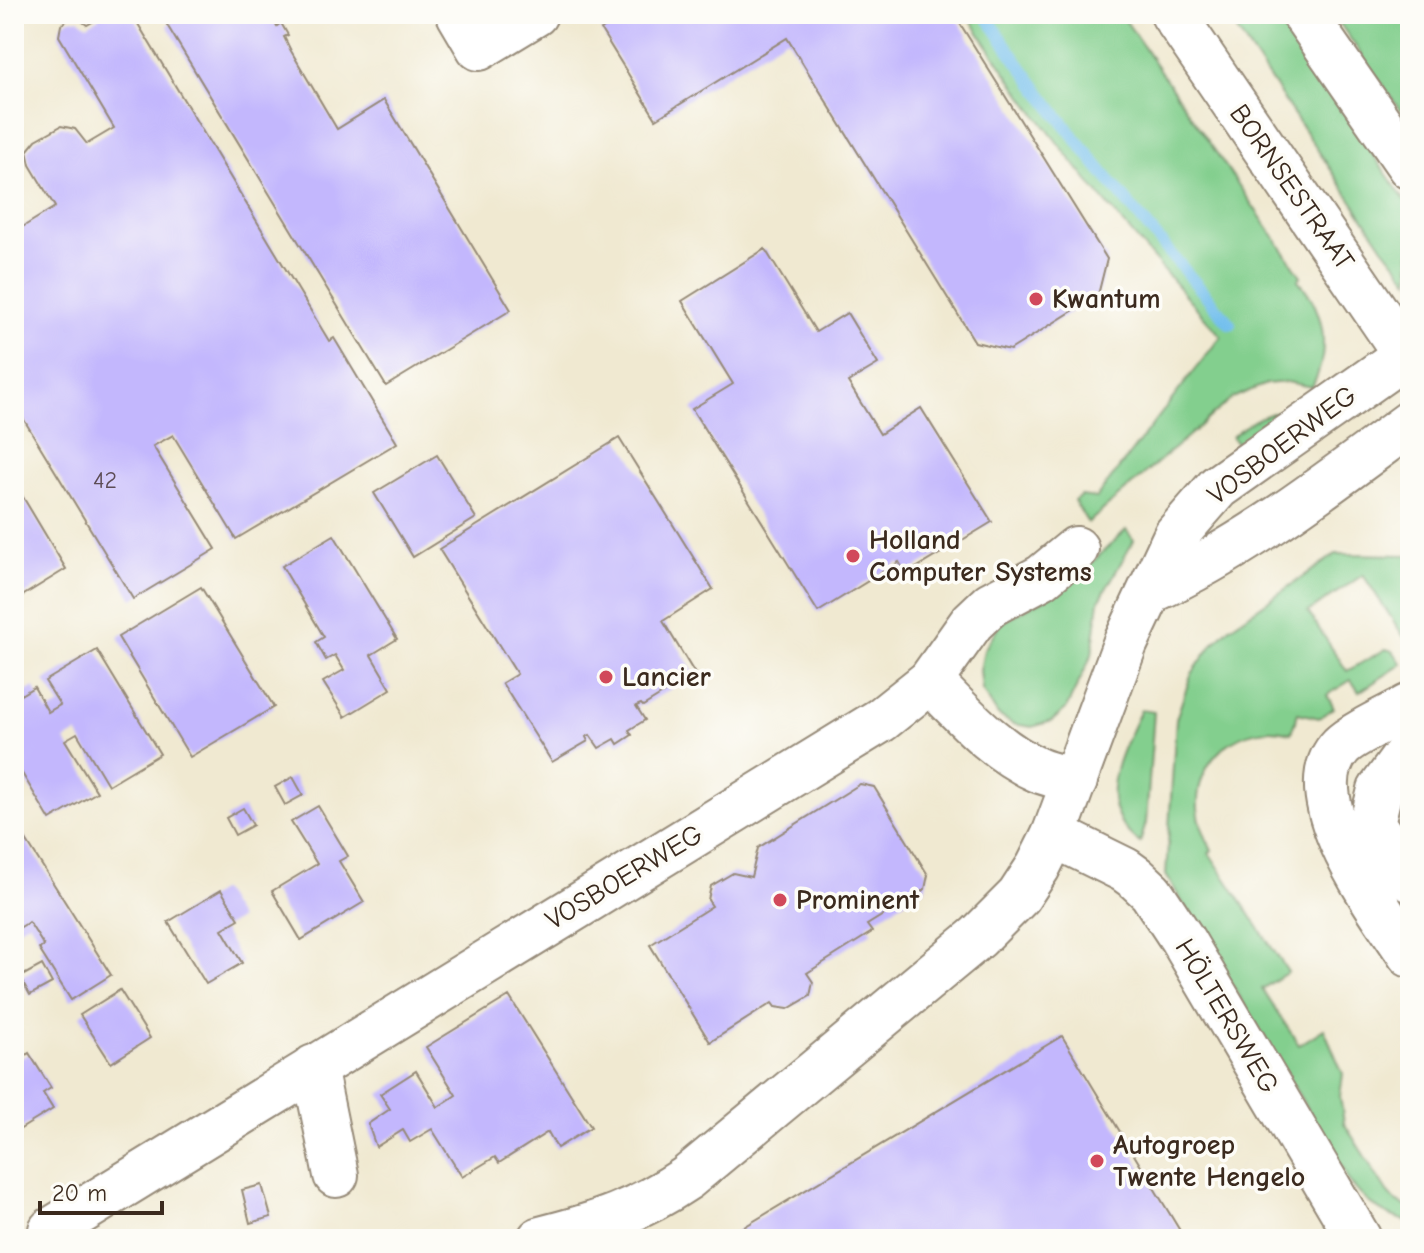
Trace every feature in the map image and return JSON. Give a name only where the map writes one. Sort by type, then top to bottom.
[{"type":"street","points":[[459,14],[479,48],[535,14]]},
{"type":"street","name":"BORNSESTRAAT","points":[[1173,14],[1409,356]]},
{"type":"street","points":[[1304,14],[1410,167]]},
{"type":"street","name":"VOSBOERWEG","points":[[540,1239],[617,1229],[687,1178],[978,937],[1019,896],[1054,835],[1125,644],[1176,535],[1218,487],[1409,356]]},
{"type":"street","name":"VOSBOERWEG","points":[[1151,591],[1199,569],[1246,540],[1410,423]]},
{"type":"street","name":"VOSBOERWEG","points":[[51,1230],[881,720],[930,681],[972,622],[991,604],[1042,577],[1076,549]]},
{"type":"street","points":[[930,681],[1008,754],[1040,771],[1075,781]]},
{"type":"street","points":[[1410,706],[1341,746],[1329,766],[1326,792],[1331,818],[1363,883],[1410,955]]},
{"type":"street","points":[[1410,749],[1380,790],[1372,823],[1410,879]]},
{"type":"street","points":[[1410,781],[1407,787],[1410,804]]},
{"type":"street","name":"HÖLTERSWEG","points":[[1054,835],[1125,870],[1151,892],[1182,939],[1359,1239]]},
{"type":"street","points":[[314,1067],[336,1175]]},
{"type":"green space","points":[[967,14],[1121,14],[1301,276],[1298,280],[1319,318],[1322,359],[1312,387],[1287,382],[1266,384],[1232,398],[1088,523],[1074,501],[1081,496],[1096,498],[1221,336],[1120,220],[1055,139]]},
{"type":"green space","points":[[1226,14],[1276,14],[1410,208],[1410,281],[1383,247]]},
{"type":"green space","points":[[1333,14],[1410,14],[1410,109],[1400,110]]},
{"type":"green space","points":[[1294,409],[1241,449],[1232,437],[1260,417]]},
{"type":"green space","points":[[1126,530],[1134,540],[1099,601],[1092,655],[1066,709],[1052,721],[1032,727],[1013,724],[998,715],[982,690],[980,670],[984,650],[1000,623],[1066,587]]},
{"type":"green space","points":[[1336,554],[1410,555],[1410,646],[1363,575],[1308,612],[1347,671],[1386,649],[1393,651],[1402,664],[1359,692],[1351,680],[1327,695],[1334,708],[1319,718],[1298,713],[1291,733],[1273,730],[1256,732],[1225,746],[1213,758],[1205,773],[1199,790],[1198,808],[1212,850],[1209,853],[1288,972],[1262,989],[1299,1045],[1324,1029],[1343,1074],[1340,1096],[1344,1123],[1387,1192],[1395,1201],[1410,1208],[1410,1222],[1374,1206],[1346,1177],[1166,875],[1176,719],[1191,675],[1212,645],[1230,627]]},
{"type":"green space","points":[[1141,710],[1154,712],[1146,823],[1140,843],[1125,829],[1116,813],[1113,797],[1118,762]]},
{"type":"building","points":[[97,14],[132,14],[329,341],[334,338],[397,443],[236,539],[173,435],[153,446],[216,549],[133,599],[14,399],[14,217],[21,228],[55,207],[30,165],[27,151],[36,140],[61,126],[75,129],[87,144],[114,128],[59,36],[61,25],[69,19],[79,19],[87,25],[99,18]]},
{"type":"building","points":[[185,14],[269,14],[277,26],[281,23],[288,35],[284,37],[291,51],[337,129],[384,100],[511,310],[386,386],[167,25]]},
{"type":"building","points":[[627,14],[954,14],[1107,259],[1098,295],[1010,350],[975,342],[787,38],[656,119],[601,30]]},
{"type":"building","points":[[765,249],[816,332],[847,313],[878,364],[848,382],[880,434],[921,408],[992,522],[906,574],[899,562],[818,612],[692,409],[733,384],[682,301]]},
{"type":"building","points":[[619,438],[713,589],[663,621],[695,674],[643,706],[636,706],[645,720],[629,730],[632,735],[618,744],[615,739],[599,748],[590,735],[586,737],[588,741],[552,762],[502,683],[517,674],[439,549]]},
{"type":"building","points":[[437,455],[476,518],[413,557],[374,493]]},
{"type":"building","points":[[14,482],[66,569],[14,601]]},
{"type":"building","points":[[334,535],[397,639],[371,655],[391,689],[345,717],[323,682],[344,670],[335,655],[326,660],[316,642],[324,637],[282,566]]},
{"type":"building","points":[[201,587],[274,707],[190,757],[118,637]]},
{"type":"building","points":[[97,650],[160,754],[108,785],[77,733],[65,740],[97,792],[50,820],[14,760],[14,699],[34,687],[48,712],[60,705],[45,681]]},
{"type":"building","points":[[293,777],[303,795],[285,805],[275,787]]},
{"type":"building","points":[[860,784],[874,787],[928,875],[925,889],[867,925],[872,932],[807,973],[813,982],[810,996],[788,1009],[775,1007],[772,1003],[710,1042],[650,945],[712,906],[708,900],[711,886],[733,873],[751,877],[758,848]]},
{"type":"building","points":[[318,806],[348,856],[339,861],[364,902],[301,940],[272,891],[317,864],[291,822]]},
{"type":"building","points":[[243,808],[253,825],[235,835],[226,818]]},
{"type":"building","points":[[14,821],[111,975],[71,1000],[39,949],[44,946],[29,922],[14,931]]},
{"type":"building","points":[[221,890],[239,919],[222,929],[242,963],[206,984],[168,922]]},
{"type":"building","points":[[42,965],[52,983],[30,995],[20,977]]},
{"type":"building","points":[[120,990],[150,1038],[111,1063],[80,1015]]},
{"type":"building","points":[[509,996],[591,1127],[557,1148],[548,1132],[499,1163],[495,1157],[462,1177],[432,1129],[410,1142],[403,1130],[376,1147],[368,1124],[390,1109],[380,1094],[416,1071],[438,1107],[456,1095],[426,1047]]},
{"type":"building","points":[[1062,1036],[1185,1239],[724,1239]]},
{"type":"building","points":[[14,1045],[22,1058],[29,1053],[51,1088],[43,1093],[53,1109],[14,1133]]},
{"type":"building","points":[[262,1185],[271,1217],[250,1223],[242,1190]]},
{"type":"waterway","points":[[985,14],[1072,134],[1230,324]]},
{"type":"place","name":"Kwantum","points":[[1036,299]]},
{"type":"place","name":"Holland Computer Systems","points":[[853,556]]},
{"type":"place","name":"Lancier","points":[[606,677]]},
{"type":"place","name":"Prominent","points":[[780,900]]},
{"type":"place","name":"Autogroep Twente Hengelo","points":[[1097,1161]]}]
